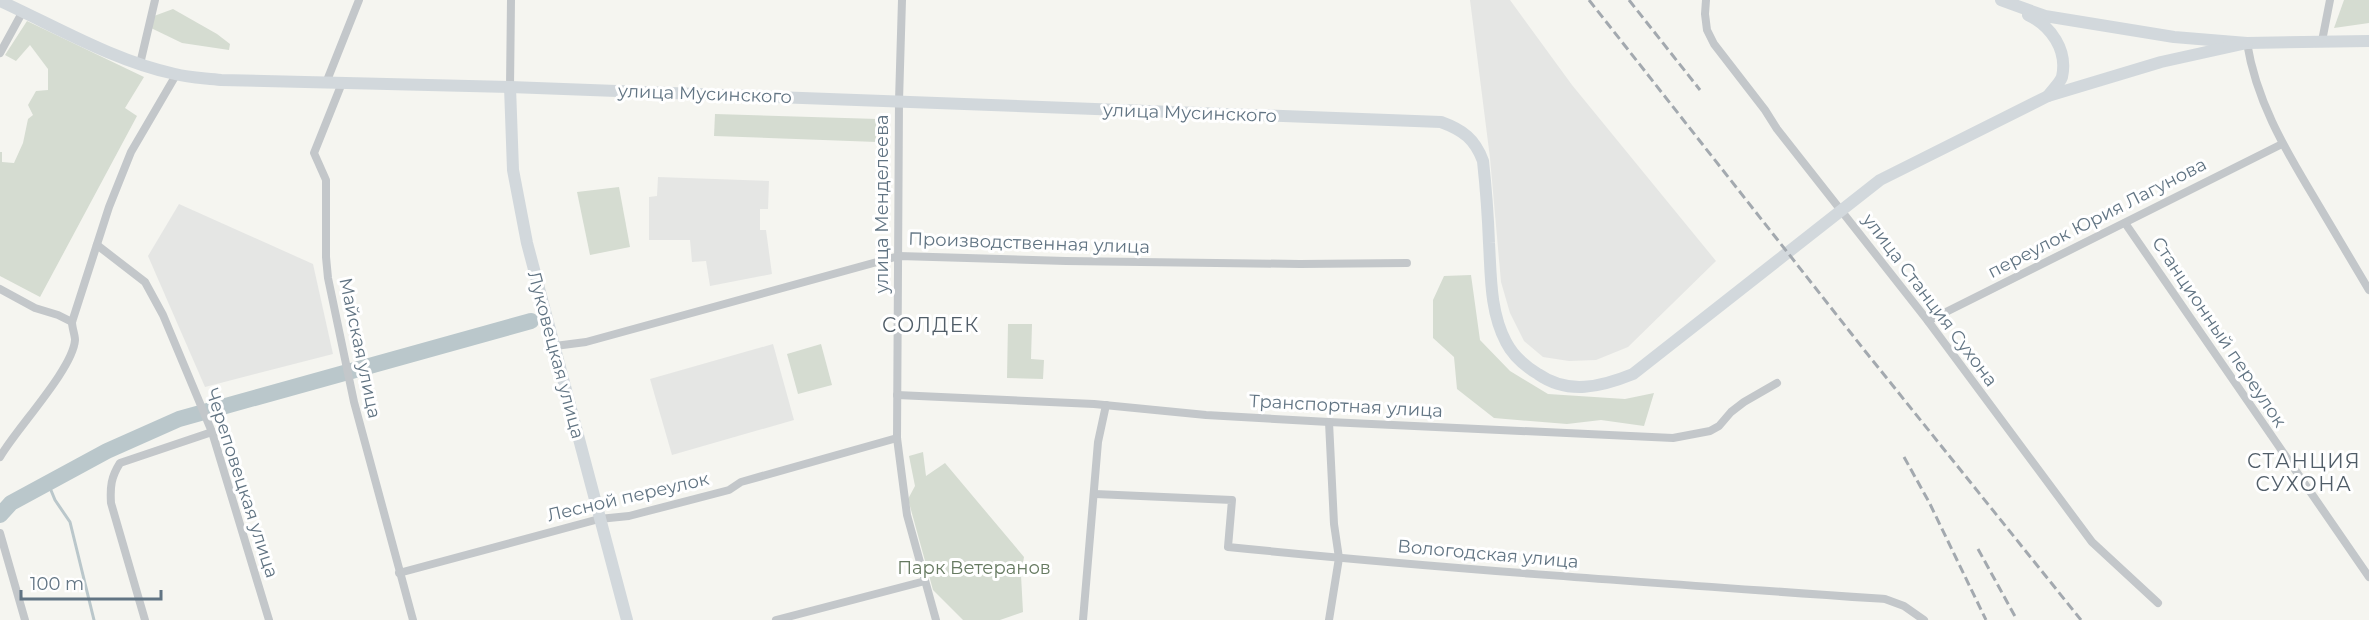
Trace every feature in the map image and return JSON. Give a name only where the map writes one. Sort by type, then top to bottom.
[{"type":"street","points":[[140,64],[155,0]]},
{"type":"street","points":[[326,83],[359,0]]},
{"type":"street","points":[[510,87],[511,0]]},
{"type":"street","name":"улица Менделеева","points":[[902,0],[899,101],[897,438],[907,515],[935,620]]},
{"type":"street","name":"улица Станция Сухона","points":[[1706,0],[1707,30],[1714,44],[1777,129],[1928,321],[2092,542],[2158,603]]},
{"type":"street","points":[[1999,0],[2045,16],[2100,27],[2174,37],[2247,43],[2369,41]]},
{"type":"street","points":[[1999,0],[2037,20],[2056,37],[2063,57],[2062,79],[2048,96]]},
{"type":"street","points":[[2322,42],[2330,0]]},
{"type":"street","name":"улица Мусинского","points":[[0,1],[82,40],[140,64],[176,75],[221,80],[510,87],[1441,122],[1469,135],[1479,149],[1484,177],[1491,281],[1497,317],[1506,343],[1522,364],[1547,381],[1574,388],[1605,385],[1633,374],[1880,180],[2048,96],[2161,62],[2247,43]]},
{"type":"street","points":[[0,53],[23,11]]},
{"type":"street","points":[[2247,43],[2255,81],[2282,144],[2369,290]]},
{"type":"street","points":[[0,457],[68,360],[75,339],[72,322],[109,207],[131,152],[176,75]]},
{"type":"street","name":"Майская улица","points":[[342,83],[314,153],[326,180],[326,257],[350,386],[413,620]]},
{"type":"street","name":"Луковецкая улица","points":[[510,87],[513,170],[527,243],[627,620]]},
{"type":"street","name":"переулок Юрия Лагунова","points":[[1928,321],[2282,144]]},
{"type":"street","name":"Станционный переулок","points":[[2125,223],[2369,577]]},
{"type":"street","name":"Череповецкая улица","points":[[97,244],[136,274],[152,292],[212,432],[269,620]]},
{"type":"street","name":"Производственная улица","points":[[555,346],[586,342],[899,256],[1096,262],[1407,263]]},
{"type":"street","points":[[0,289],[35,308],[72,322]]},
{"type":"street","name":"Транспортная улица","points":[[897,395],[1106,405],[1206,416],[1673,438],[1710,431],[1719,426],[1744,402],[1777,383]]},
{"type":"street","points":[[1083,620],[1098,442],[1106,405]]},
{"type":"street","points":[[1329,422],[1339,558],[1329,620]]},
{"type":"street","points":[[146,620],[111,503],[110,488],[113,474],[120,463],[212,432]]},
{"type":"street","name":"Лесной переулок","points":[[399,573],[599,519],[629,516],[708,495],[729,489],[741,482],[897,438]]},
{"type":"street","name":"Вологодская улица","points":[[1095,494],[1232,500],[1228,547],[1339,558],[1885,599],[1904,606],[1924,620]]},
{"type":"street","points":[[0,533],[25,620]]},
{"type":"street","points":[[776,620],[925,580]]},
{"type":"street","points":[[935,620],[942,620]]},
{"type":"shaded area","points":[[1470,0],[1510,0],[1572,85],[1716,261],[1628,347],[1596,360],[1569,361],[1543,357],[1524,341],[1510,313],[1501,282],[1490,158]]},
{"type":"shaded area","points":[[658,177],[769,181],[768,209],[760,209],[760,230],[766,230],[772,274],[710,286],[706,261],[692,262],[690,240],[649,240],[649,197],[657,196]]},
{"type":"shaded area","points":[[179,204],[313,264],[333,354],[205,387],[148,256]]},
{"type":"shaded area","points":[[773,344],[794,420],[672,455],[650,379]]},
{"type":"green space","points":[[2344,0],[2369,0],[2369,23],[2334,28]]},
{"type":"green space","points":[[173,9],[217,34],[230,44],[229,50],[182,43],[151,28],[154,16]]},
{"type":"green space","points":[[27,21],[144,77],[125,108],[137,116],[40,297],[0,276],[0,152],[2,152],[2,162],[14,163],[23,143],[28,119],[33,115],[28,105],[36,91],[48,90],[48,69],[30,45],[16,61],[5,55]]},
{"type":"green space","points":[[715,114],[878,119],[877,142],[714,136]]},
{"type":"green space","points":[[619,187],[630,247],[590,255],[577,192]]},
{"type":"green space","points":[[1471,275],[1480,340],[1510,371],[1548,394],[1625,399],[1654,393],[1644,426],[1601,420],[1567,424],[1494,418],[1457,389],[1454,357],[1433,338],[1433,300],[1444,276]]},
{"type":"green space","points":[[1008,324],[1032,324],[1031,359],[1044,360],[1043,379],[1007,378]]},
{"type":"green space","points":[[821,344],[832,385],[798,394],[787,354]]},
{"type":"green space","name":"Парк Ветеранов","points":[[923,452],[926,476],[945,463],[1024,557],[1021,575],[1023,612],[1000,620],[963,620],[933,590],[908,499],[915,486],[909,456]]},
{"type":"waterway","points":[[0,515],[11,503],[107,451],[179,419],[531,321]]},
{"type":"waterway","points":[[48,483],[55,500],[70,522],[94,620]]},
{"type":"railway","points":[[1589,0],[1865,351],[2081,620]]},
{"type":"railway","points":[[1629,0],[1700,90]]},
{"type":"railway","points":[[1904,457],[1929,502],[1986,620]]},
{"type":"railway","points":[[1978,549],[2017,620]]},
{"type":"district","name":"СОЛДЕК","points":[[931,325]]},
{"type":"district","name":"СТАНЦИЯ СУХОНА","points":[[2304,472]]}]
